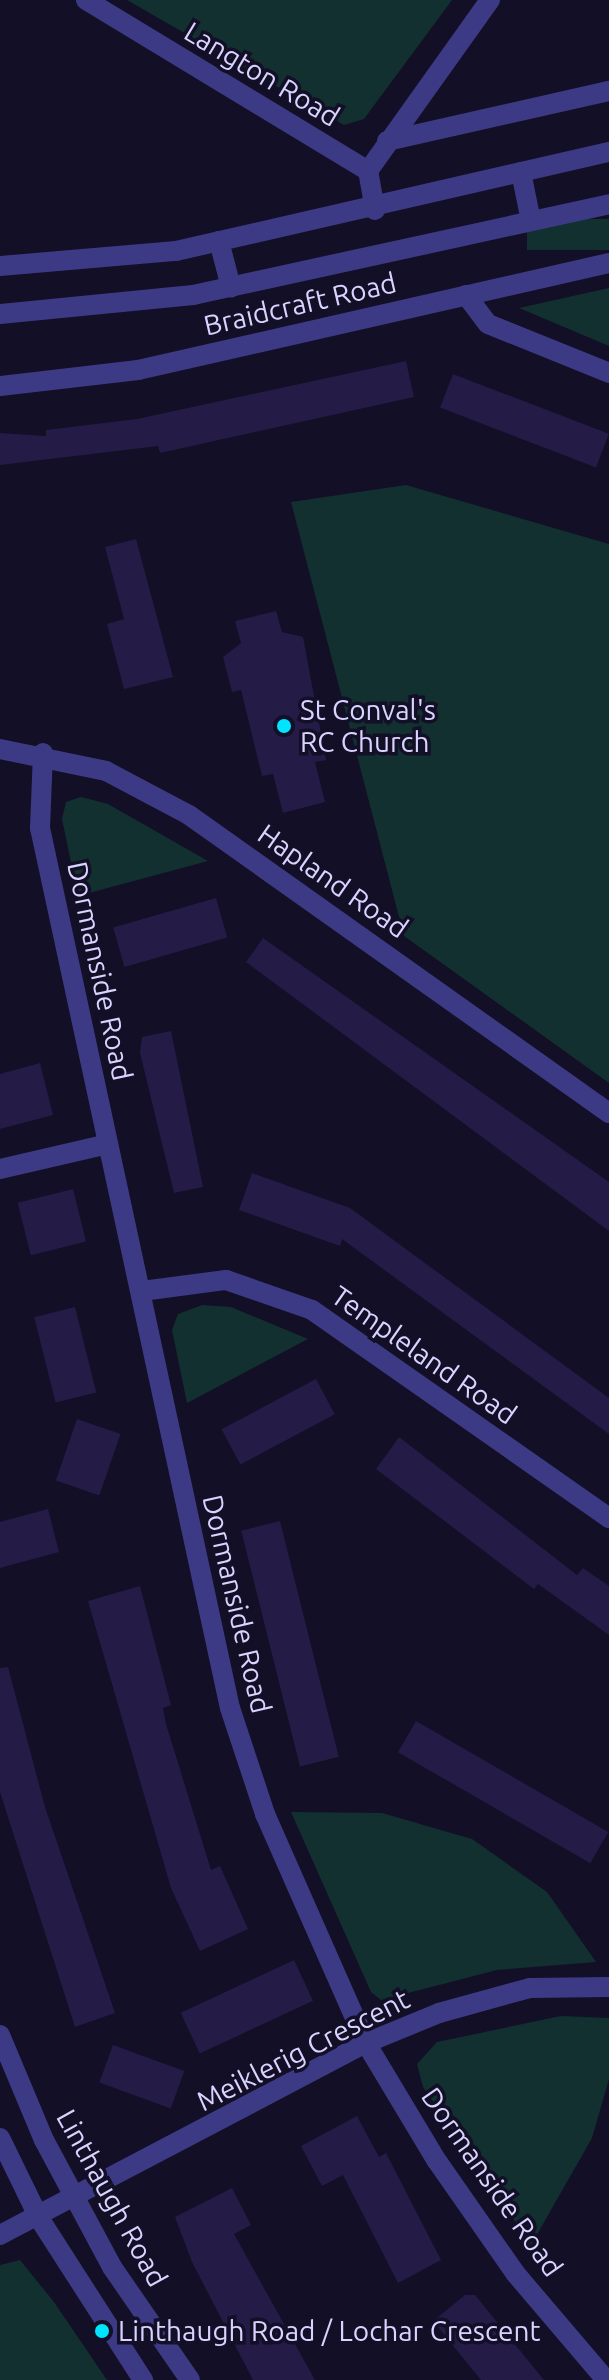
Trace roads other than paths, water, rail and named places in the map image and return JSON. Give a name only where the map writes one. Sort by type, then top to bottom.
[{"type":"street","name":"Langton Road","points":[[86,0],[368,171]]},
{"type":"street","points":[[375,210],[368,171],[490,0]]},
{"type":"street","points":[[387,141],[609,91]]},
{"type":"street","points":[[0,266],[115,260],[219,241],[375,210],[609,152]]},
{"type":"street","points":[[521,172],[531,221]]},
{"type":"street","name":"Braidcraft Road","points":[[0,314],[109,308],[231,287],[609,204]]},
{"type":"street","points":[[219,241],[231,287]]},
{"type":"street","name":"Braidcraft Road","points":[[0,386],[138,370],[609,263]]},
{"type":"street","points":[[466,295],[488,324],[609,373]]},
{"type":"street","name":"Hapland Road","points":[[0,749],[43,753],[106,771],[189,815],[609,1113]]},
{"type":"street","name":"Dormanside Road","points":[[43,753],[40,828],[230,1708],[300,1899],[366,2043],[515,2273],[606,2380]]},
{"type":"street","points":[[0,1169],[108,1144]]},
{"type":"street","name":"Templeland Road","points":[[142,1291],[226,1280],[312,1310],[609,1518]]},
{"type":"street","name":"Meiklerig Crescent","points":[[0,2235],[77,2199],[366,2043],[530,1988],[609,1987]]},
{"type":"street","name":"Linthaugh Road","points":[[0,2035],[112,2267],[190,2380]]},
{"type":"street","points":[[0,2138],[39,2218],[143,2380]]},
{"type":"place","name":"St Conval's RC Church","points":[[284,726]]},
{"type":"place","name":"Linthaugh Road / Lochar Crescent","points":[[102,2331]]}]
